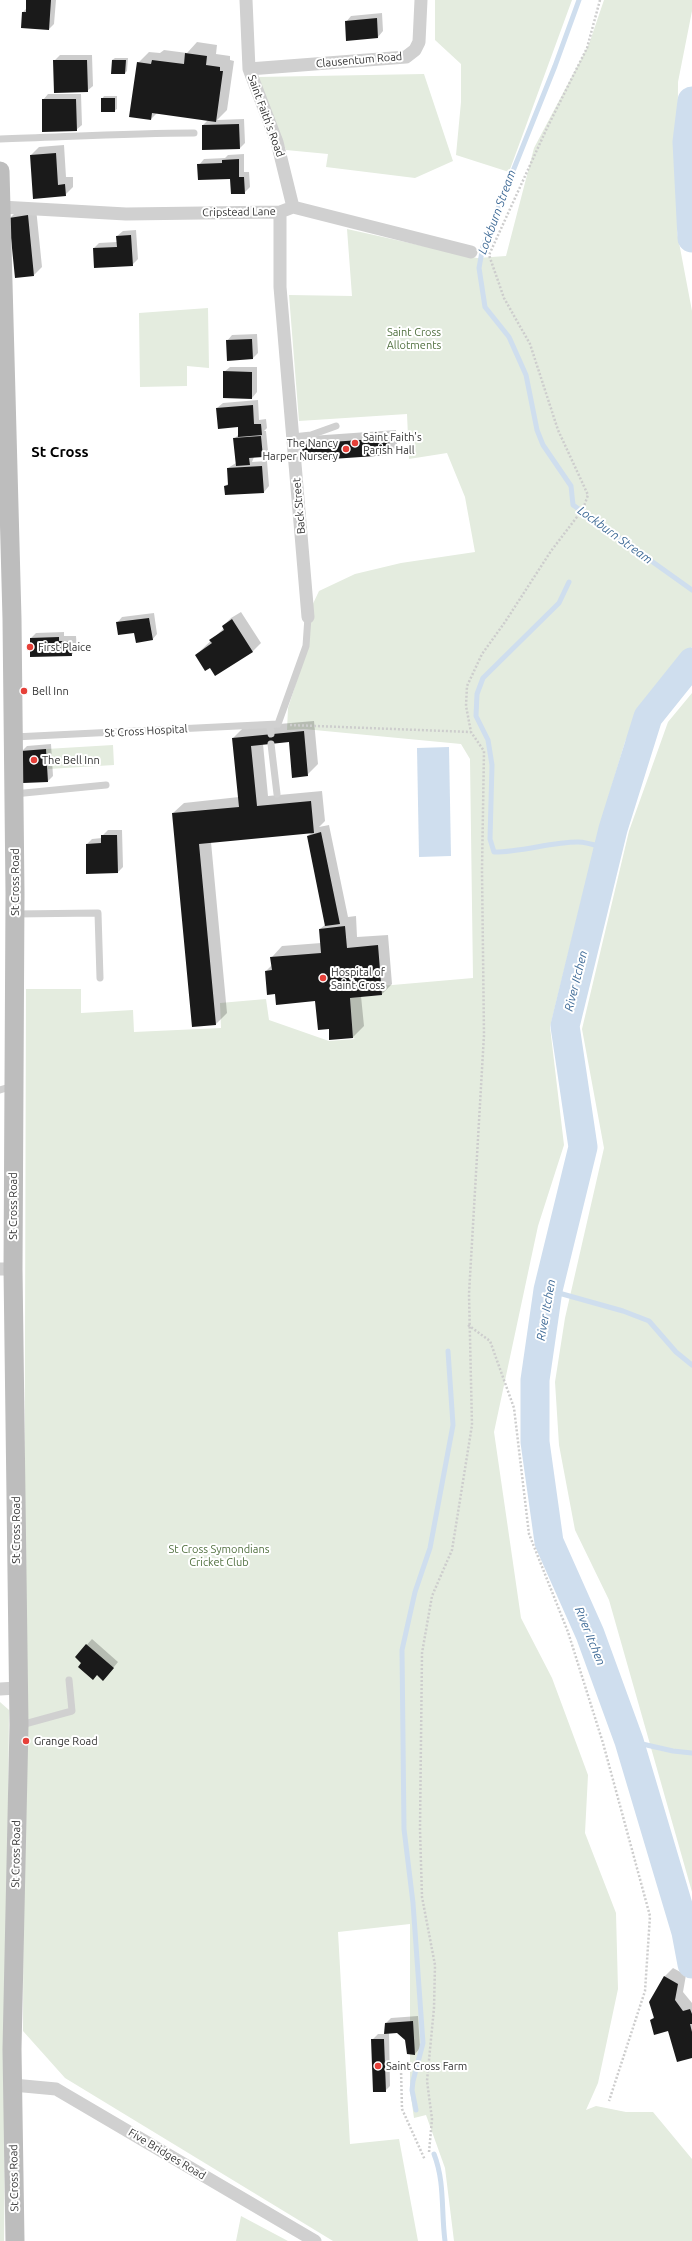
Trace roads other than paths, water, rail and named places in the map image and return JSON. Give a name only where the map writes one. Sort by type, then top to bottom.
[{"type":"main road","name":"St Cross Road","points":[[0,172],[7,679],[14,737],[15,914],[7,1088],[7,1269],[9,1688],[19,1726],[13,2084],[15,2241]]},
{"type":"street","name":"Saint Faith's Road","points":[[246,0],[249,69],[277,142],[293,206]]},
{"type":"street","name":"Clausentum Road","points":[[249,69],[406,57],[416,50],[419,42],[421,0]]},
{"type":"street","name":"Cripstead Lane","points":[[1,207],[126,214],[280,212],[293,206]]},
{"type":"street","points":[[293,206],[471,252]]},
{"type":"street","name":"Back Street","points":[[280,212],[280,287],[308,617]]},
{"type":"street","name":"Five Bridges Road","points":[[13,2084],[56,2088],[315,2241]]},
{"type":"lane","points":[[0,139],[98,137],[119,133],[194,133]]},
{"type":"lane","points":[[293,437],[311,435],[336,426]]},
{"type":"lane","name":"Back Street","points":[[278,724],[306,646],[308,617]]},
{"type":"lane","name":"St Cross Hospital","points":[[14,737],[278,724]]},
{"type":"lane","points":[[270,725],[271,734]]},
{"type":"lane","points":[[271,744],[277,794]]},
{"type":"lane","points":[[14,794],[106,785]]},
{"type":"lane","points":[[15,914],[98,913],[100,978]]},
{"type":"lane","points":[[19,1726],[72,1711],[69,1680]]},
{"type":"water","points":[[449,747],[451,856],[419,857],[417,748]]},
{"type":"waterway","name":"Lockburn Stream","points":[[579,0],[555,66],[483,246],[479,268],[485,307],[509,337],[526,375],[537,430],[543,445],[571,486],[573,505],[692,590]]},
{"type":"waterway","name":"River Itchen","points":[[692,101],[687,142],[692,238]]},
{"type":"waterway","points":[[569,582],[559,603],[483,678],[477,694],[476,716],[488,740],[492,765],[490,839],[494,852],[505,852],[568,842],[589,843],[608,849]]},
{"type":"waterway","name":"River Itchen","points":[[692,662],[648,717],[613,829],[565,1026],[583,1147],[548,1290],[535,1380],[535,1442],[549,1542],[590,1634],[629,1741],[686,1932],[692,1964]]},
{"type":"waterway","points":[[548,1290],[623,1311],[649,1321],[676,1352],[692,1365]]},
{"type":"waterway","points":[[416,2110],[412,2090],[423,2043],[413,1903],[404,1829],[402,1650],[415,1592],[430,1548],[453,1425],[448,1351]]},
{"type":"waterway","points":[[629,1741],[673,1751],[692,1753]]},
{"type":"waterway","points":[[434,2154],[440,2175],[445,2241]]},
{"type":"place","name":"Saint Faith's Parish Hall","points":[[355,443]]},
{"type":"place","name":"The Nancy Harper Nursery","points":[[346,449]]},
{"type":"place","name":"First Plaice","points":[[30,647]]},
{"type":"place","name":"Bell Inn","points":[[24,691]]},
{"type":"place","name":"The Bell Inn","points":[[34,760]]},
{"type":"place","name":"Hospital of Saint Cross","points":[[323,978]]},
{"type":"place","name":"Grange Road","points":[[26,1741]]},
{"type":"place","name":"Saint Cross Farm","points":[[378,2066]]},
{"type":"district","name":"St Cross","points":[[60,452]]},
{"type":"park label","name":"Saint Cross Allotments","points":[[414,338]]},
{"type":"park label","name":"St Cross Symondians Cricket Club","points":[[219,1555]]}]
